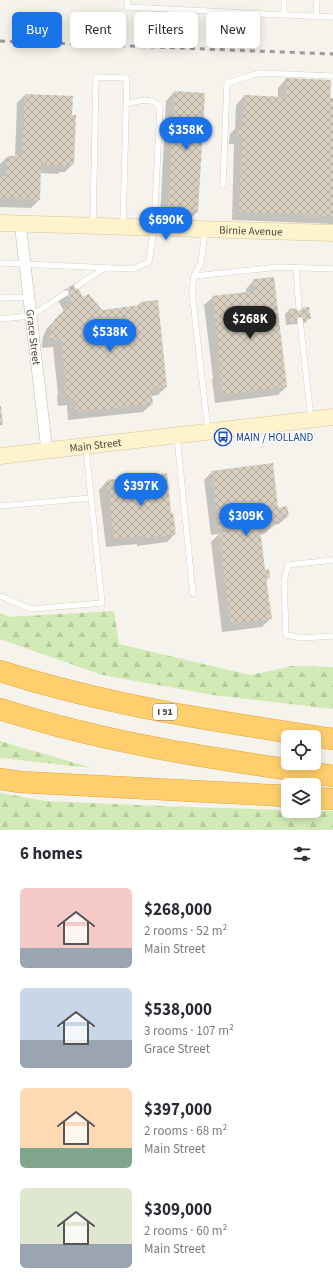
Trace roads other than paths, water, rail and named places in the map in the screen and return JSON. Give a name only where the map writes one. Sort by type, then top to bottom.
[{"type":"highway","name":"I 91","points":[[0,671],[73,692],[139,707],[213,721],[333,739]]},
{"type":"highway","points":[[0,709],[132,743],[333,776]]},
{"type":"highway","points":[[0,779],[28,782],[281,796]]},
{"type":"highway","points":[[321,798],[333,799]]},
{"type":"main road","name":"Birnie Avenue","points":[[0,223],[333,233]]},
{"type":"main road","name":"Main Street","points":[[0,456],[333,417]]},
{"type":"street","name":"Grace Street","points":[[20,223],[46,451]]},
{"type":"lane","points":[[128,0],[127,7],[333,17]]},
{"type":"lane","points":[[284,0],[284,15]]},
{"type":"lane","points":[[316,16],[318,0]]},
{"type":"lane","points":[[222,185],[227,83],[260,73],[333,76]]},
{"type":"lane","points":[[93,226],[96,76],[127,78],[122,227]]},
{"type":"lane","points":[[0,263],[133,269],[149,262],[154,227],[160,108],[154,101],[138,101],[127,104]]},
{"type":"lane","points":[[206,229],[201,263],[194,276],[192,292],[208,431]]},
{"type":"lane","points":[[194,276],[280,267],[333,269]]},
{"type":"lane","points":[[77,286],[106,268]]},
{"type":"lane","points":[[296,268],[299,308]]},
{"type":"lane","points":[[0,320],[31,316],[66,293]]},
{"type":"lane","points":[[0,298],[29,297]]},
{"type":"lane","points":[[300,320],[311,419]]},
{"type":"lane","points":[[176,435],[193,594]]},
{"type":"lane","points":[[0,596],[31,609],[102,603],[85,446]]},
{"type":"lane","points":[[0,506],[91,498]]},
{"type":"lane","points":[[333,560],[288,565],[284,581],[286,635],[301,638],[333,636]]},
{"type":"railway","points":[[0,41],[333,54]]},
{"type":"place","name":"MAIN / HOLLAND","points":[[223,437]]}]
